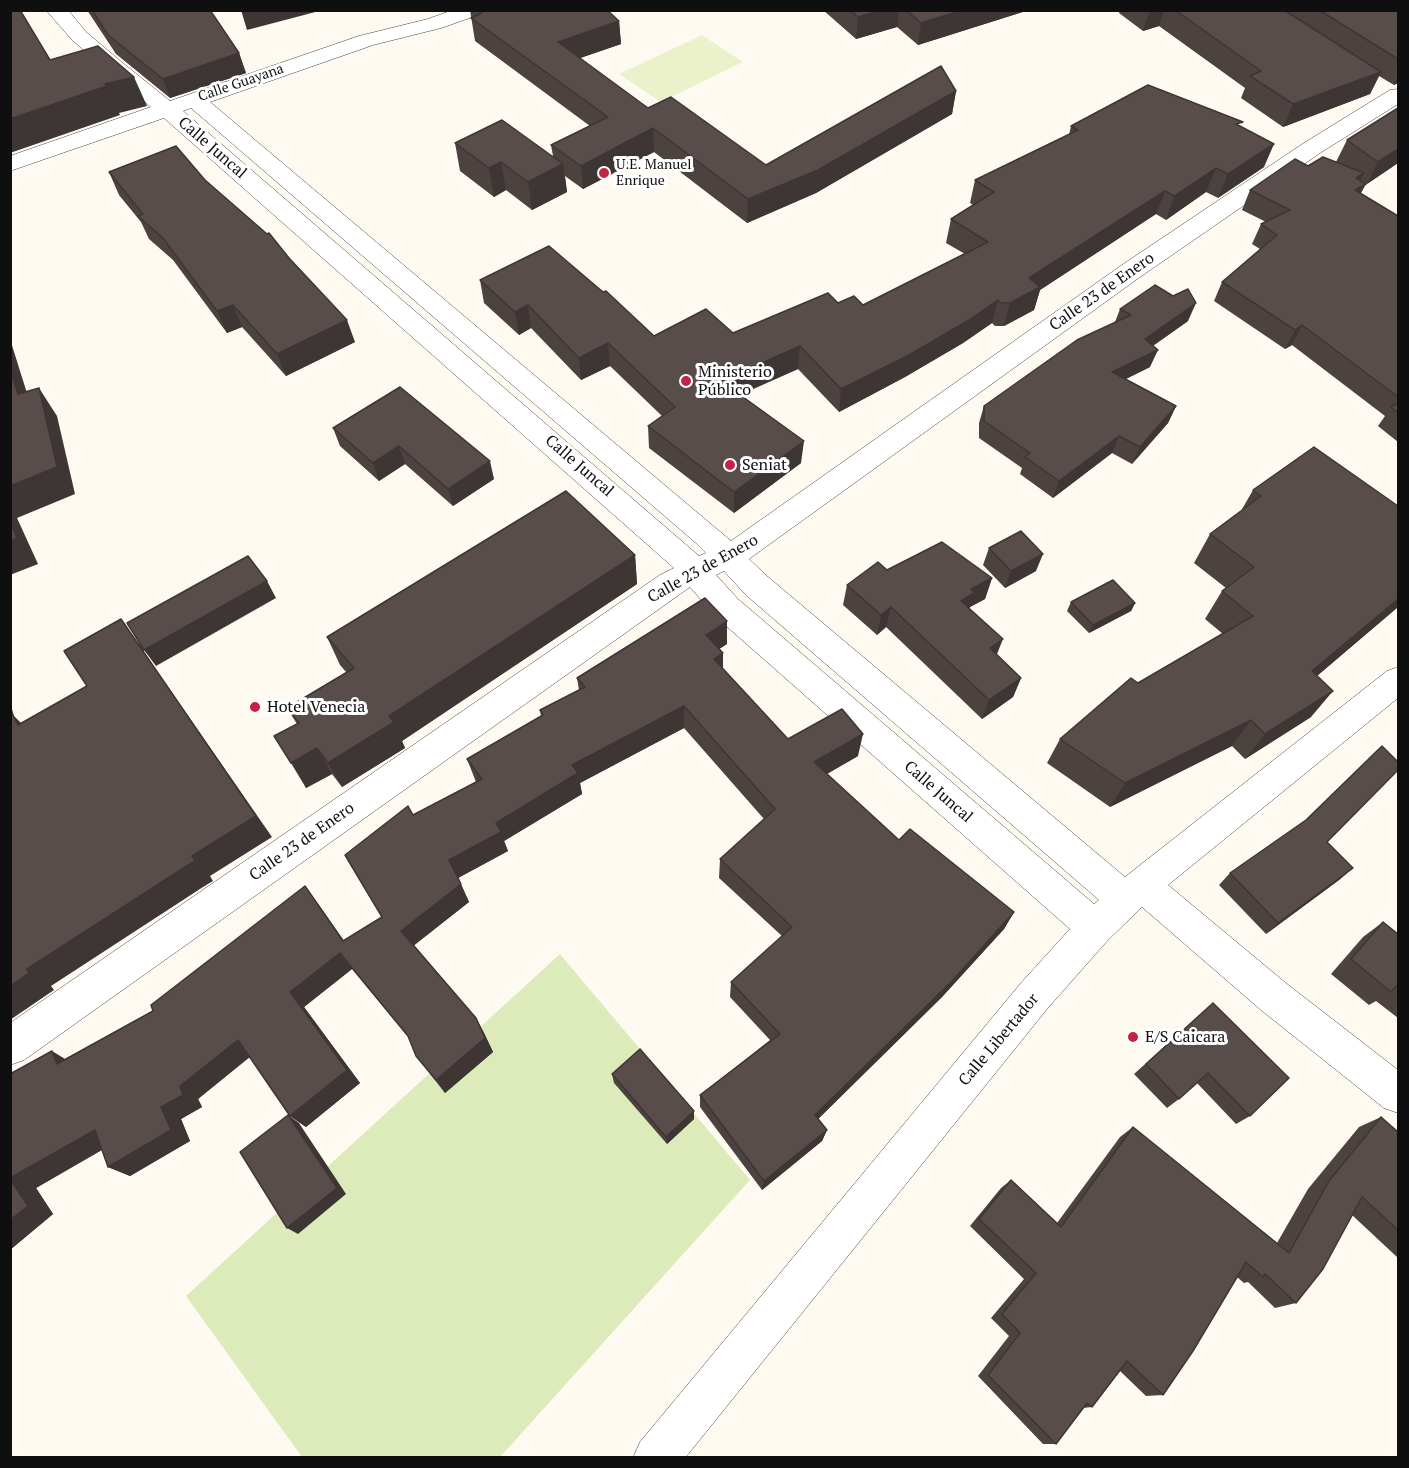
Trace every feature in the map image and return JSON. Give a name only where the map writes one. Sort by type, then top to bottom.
[{"type":"street","name":"Calle Juncal","points":[[56,10],[79,36],[179,104],[706,535],[757,586],[1134,892],[1398,1094]]},
{"type":"street","name":"Calle Guayana","points":[[10,164],[366,40],[405,20],[434,24],[474,10]]},
{"type":"street","name":"Calle 23 de Enero","points":[[10,1046],[671,583],[745,548],[1131,271],[1391,95]]},
{"type":"street","name":"Calle Juncal","points":[[179,104],[680,554],[727,608],[1095,928]]},
{"type":"street","name":"Calle Libertador","points":[[656,1458],[1034,996],[1095,928],[1134,892],[1398,680]]},
{"type":"green space","points":[[702,35],[743,62],[661,102],[619,74]]},
{"type":"green space","points":[[560,954],[750,1180],[500,1457],[302,1457],[186,1296]]},
{"type":"building","points":[[10,10],[20,10],[50,60],[98,46],[134,77],[105,84],[107,86],[10,119]]},
{"type":"building","points":[[92,10],[210,10],[239,53],[163,79],[108,35]]},
{"type":"building","points":[[480,10],[607,10],[619,21],[558,42],[648,108],[671,97],[766,165],[941,66],[956,91],[818,170],[748,199],[653,128],[581,166],[551,145],[608,117],[471,18],[482,13]]},
{"type":"building","points":[[850,10],[882,10],[858,17]]},
{"type":"building","points":[[906,10],[963,10],[921,23]]},
{"type":"building","points":[[1175,10],[1284,10],[1381,72],[1293,104],[1250,76],[1261,71]]},
{"type":"building","points":[[1319,10],[1398,10],[1398,59]]},
{"type":"building","points":[[1148,85],[1243,122],[1236,124],[1274,144],[1228,174],[1216,168],[1174,196],[1165,191],[1029,278],[1040,287],[1010,303],[1001,303],[998,300],[909,355],[841,389],[800,346],[721,381],[804,441],[734,492],[648,426],[675,407],[608,343],[579,358],[528,305],[515,312],[480,280],[549,246],[603,292],[606,291],[654,336],[706,309],[733,333],[828,293],[838,303],[854,296],[863,305],[988,242],[951,219],[994,192],[975,180],[1078,130],[1071,126]]},
{"type":"building","points":[[1398,108],[1398,149],[1378,162],[1347,140]]},
{"type":"building","points":[[502,120],[563,164],[528,182],[501,162],[489,168],[455,143]]},
{"type":"building","points":[[176,146],[205,180],[267,234],[269,233],[347,320],[277,354],[233,305],[217,311],[163,238],[138,216],[143,214],[109,172]]},
{"type":"building","points":[[1323,157],[1364,173],[1356,178],[1366,184],[1355,190],[1398,216],[1398,397],[1302,325],[1295,330],[1222,282],[1277,235],[1261,224],[1290,210],[1250,190],[1295,159],[1308,166]]},
{"type":"building","points":[[1155,285],[1173,296],[1188,289],[1196,303],[1145,339],[1158,350],[1112,372],[1176,406],[1140,447],[1119,436],[1059,481],[1025,457],[1030,453],[984,421],[984,406],[1077,340],[1131,315],[1120,309]]},
{"type":"building","points":[[10,370],[18,394],[39,388],[57,467],[10,486]]},
{"type":"building","points":[[400,387],[490,461],[448,489],[399,446],[373,463],[333,428]]},
{"type":"building","points":[[1398,403],[1398,413],[1391,407]]},
{"type":"building","points":[[1314,447],[1398,506],[1398,599],[1312,671],[1333,691],[1265,734],[1251,720],[1125,783],[1060,739],[1131,678],[1138,683],[1253,616],[1222,591],[1254,567],[1210,534],[1261,496],[1253,490]]},
{"type":"building","points":[[566,491],[635,555],[389,716],[394,722],[328,763],[317,748],[291,763],[274,736],[299,723],[287,708],[354,668],[327,637]]},
{"type":"building","points":[[10,522],[17,538],[10,541]]},
{"type":"building","points":[[1021,531],[1043,554],[1011,571],[989,548]]},
{"type":"building","points":[[942,542],[992,578],[971,589],[974,593],[961,601],[1003,639],[990,648],[1021,678],[989,700],[891,607],[881,615],[847,585],[878,562],[887,570]]},
{"type":"building","points":[[248,556],[267,581],[144,650],[127,623]]},
{"type":"building","points":[[1113,580],[1135,603],[1093,625],[1071,602]]},
{"type":"building","points":[[705,598],[727,621],[706,635],[723,653],[714,659],[788,739],[842,709],[863,734],[814,762],[899,840],[910,829],[1014,912],[951,982],[815,1115],[827,1130],[764,1181],[700,1095],[780,1034],[731,982],[792,927],[720,859],[775,809],[684,706],[572,765],[578,773],[496,823],[501,832],[449,860],[461,884],[401,931],[476,1018],[485,1038],[436,1080],[416,1056],[408,1036],[340,953],[290,992],[347,1070],[290,1116],[238,1040],[180,1086],[183,1095],[161,1107],[171,1130],[108,1167],[95,1130],[10,1178],[10,1074],[52,1051],[57,1064],[153,1011],[151,1005],[305,886],[343,941],[382,917],[345,855],[408,806],[413,815],[482,779],[467,759],[543,715],[540,710],[585,687],[577,678]]},
{"type":"building","points":[[121,619],[256,816],[192,856],[195,861],[27,969],[29,973],[10,986],[10,714],[18,725],[87,686],[64,651]]},
{"type":"building","points":[[1382,746],[1398,762],[1398,770],[1327,842],[1353,868],[1278,923],[1230,873],[1306,820]]},
{"type":"building","points":[[1383,922],[1398,934],[1398,988],[1396,986],[1391,992],[1351,959]]},
{"type":"building","points":[[1213,1003],[1289,1078],[1250,1116],[1208,1073],[1179,1099],[1146,1064]]},
{"type":"building","points":[[640,1049],[694,1111],[666,1137],[612,1074]]},
{"type":"building","points":[[288,1115],[337,1188],[287,1228],[240,1152]]},
{"type":"building","points":[[1381,1117],[1398,1132],[1398,1230],[1362,1197],[1323,1269],[1296,1303],[1265,1274],[1263,1277],[1246,1262],[1193,1351],[1163,1395],[1127,1361],[1092,1407],[1087,1403],[1056,1444],[988,1375],[1020,1333],[1002,1314],[1036,1273],[979,1219],[1011,1180],[1061,1227],[1133,1127],[1289,1253],[1329,1181]]},
{"type":"building","points":[[10,1179],[28,1206],[10,1220]]},
{"type":"place","name":"U.E. Manuel Enrique","points":[[604,173]]},
{"type":"place","name":"Ministerio Público","points":[[686,381]]},
{"type":"place","name":"Seniat","points":[[730,465]]},
{"type":"place","name":"Hotel Venecia","points":[[255,707]]},
{"type":"place","name":"E/S Caicara","points":[[1133,1037]]}]
